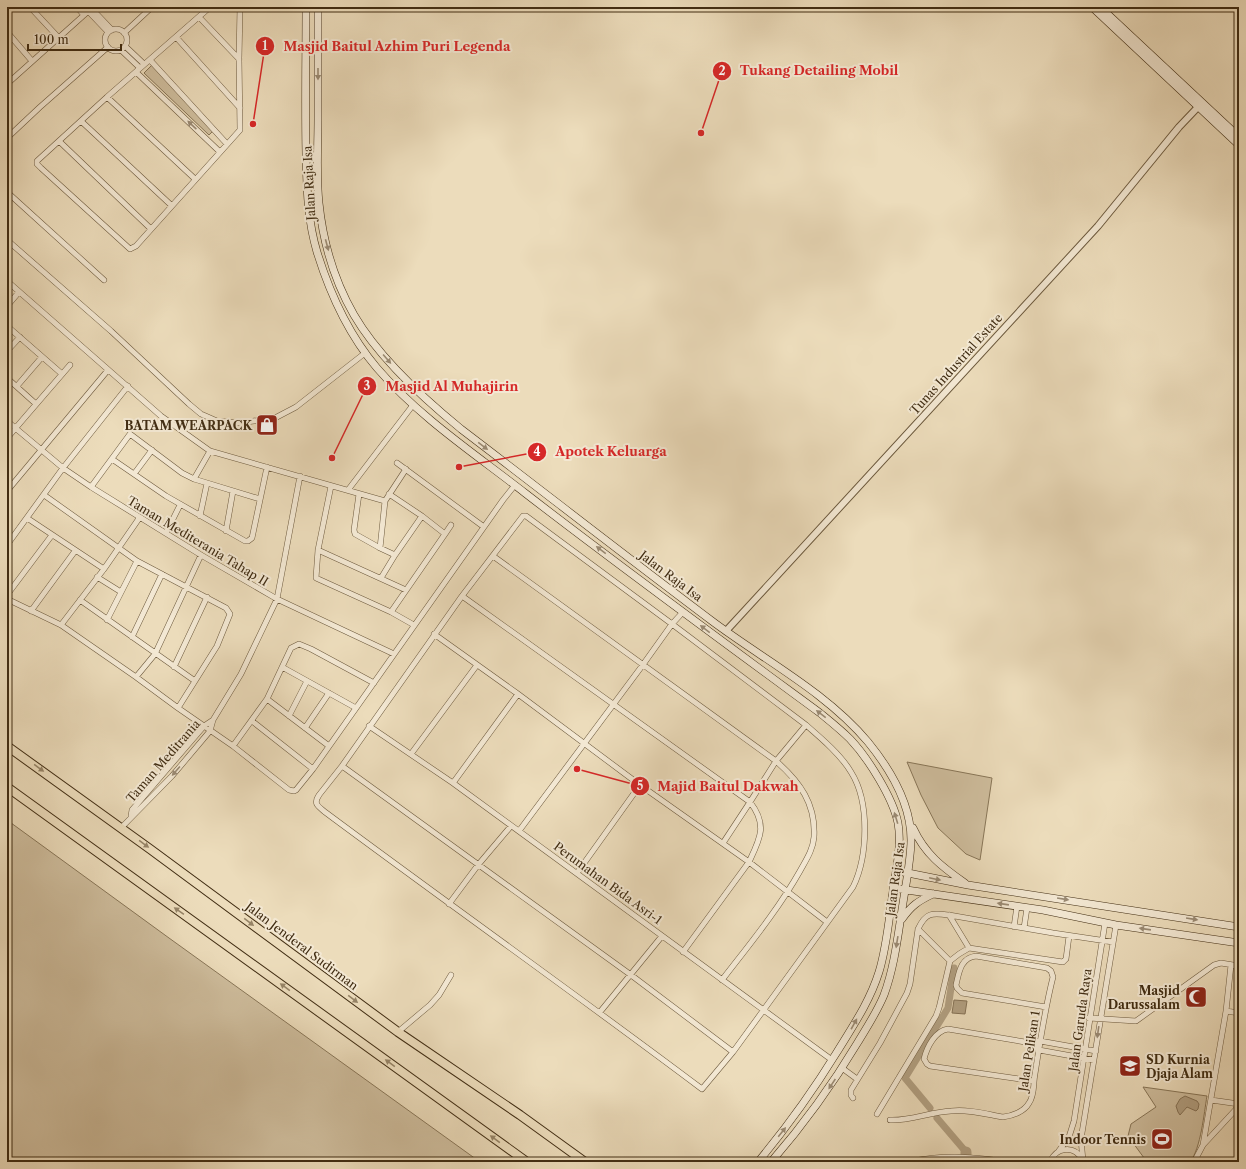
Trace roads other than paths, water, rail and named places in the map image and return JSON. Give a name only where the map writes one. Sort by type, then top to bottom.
[{"type":"highway","name":"Jalan Jenderal Sudirman","points":[[7,746],[398,1032],[520,1115],[585,1162]]},
{"type":"highway","points":[[7,787],[527,1162]]},
{"type":"highway","points":[[564,1147],[593,1162]]},
{"type":"main road","name":"Jalan Raja Isa","points":[[306,7],[306,124],[309,222],[328,285],[345,322],[376,368],[413,405],[437,425],[843,732],[860,751],[881,783],[891,803],[898,822],[900,838],[897,870],[884,954],[869,998],[818,1083],[758,1162]]},
{"type":"main road","name":"Jalan Raja Isa","points":[[318,7],[319,204],[326,246],[339,282],[355,317],[374,344],[426,400],[461,430],[726,631],[823,700],[849,722],[868,742],[891,775],[907,808],[912,843],[894,960],[883,996],[876,1012],[815,1109],[795,1135],[771,1162]]},
{"type":"main road","points":[[1092,7],[1239,145]]},
{"type":"main road","points":[[1100,7],[1239,137]]},
{"type":"main road","points":[[328,285],[339,282]]},
{"type":"main road","points":[[720,639],[726,631]]},
{"type":"main road","points":[[910,822],[917,836],[929,853],[943,868],[968,885]]},
{"type":"main road","points":[[897,870],[968,885],[1239,927]]},
{"type":"main road","points":[[893,888],[1017,906],[1116,925],[1239,943]]},
{"type":"main road","points":[[900,921],[919,900],[934,894]]},
{"type":"street","points":[[30,7],[58,37]]},
{"type":"street","points":[[77,7],[89,11],[110,31]]},
{"type":"street","points":[[124,33],[152,7]]},
{"type":"street","points":[[210,7],[38,160],[37,163],[41,168],[128,248],[133,248],[240,130],[240,9],[235,7]]},
{"type":"street","points":[[7,84],[89,11]]},
{"type":"street","points":[[199,17],[239,59]]},
{"type":"street","points":[[121,50],[125,46],[127,40],[124,33],[118,29],[110,31],[106,38],[108,47],[112,50],[121,50],[220,152]]},
{"type":"street","points":[[8,34],[32,61]]},
{"type":"street","points":[[176,37],[240,108]]},
{"type":"street","points":[[125,46],[140,68]]},
{"type":"street","points":[[7,138],[108,47]]},
{"type":"street","points":[[150,60],[227,144]]},
{"type":"street","points":[[107,98],[195,179]]},
{"type":"street","name":"Tunas Industrial Estate","points":[[726,631],[1098,226],[1179,126],[1198,107]]},
{"type":"street","points":[[81,121],[171,205]]},
{"type":"street","points":[[58,141],[151,229]]},
{"type":"street","points":[[7,192],[104,280]]},
{"type":"street","points":[[7,240],[111,331],[189,404],[201,414],[212,420],[239,423],[275,418],[286,414],[314,394],[365,353]]},
{"type":"street","points":[[7,281],[161,416],[210,451],[385,501]]},
{"type":"street","points":[[7,306],[19,292]]},
{"type":"street","points":[[7,326],[62,374]]},
{"type":"street","points":[[7,351],[20,337]]},
{"type":"street","points":[[17,386],[42,357]]},
{"type":"street","points":[[7,438],[70,365]]},
{"type":"street","points":[[7,491],[108,370]]},
{"type":"street","points":[[7,378],[36,404]]},
{"type":"street","points":[[7,545],[63,468],[128,386]]},
{"type":"street","points":[[348,490],[413,405]]},
{"type":"street","name":"Taman Mediterania Tahap II","points":[[7,421],[63,468],[140,518],[201,555],[277,599],[394,654]]},
{"type":"street","points":[[91,487],[130,434],[182,473],[194,479],[260,498]]},
{"type":"street","points":[[134,474],[152,450]]},
{"type":"street","points":[[194,479],[210,451]]},
{"type":"street","points":[[112,459],[180,505],[248,542],[252,538],[267,467]]},
{"type":"street","points":[[397,463],[484,526]]},
{"type":"street","points":[[380,548],[385,501],[406,470]]},
{"type":"street","name":"Taman Meditrania","points":[[135,811],[172,776],[210,731],[213,720],[241,674],[277,599],[300,476]]},
{"type":"street","points":[[200,516],[207,483]]},
{"type":"street","points":[[7,599],[61,625],[233,746],[291,791],[296,790],[313,769],[484,526],[515,485]]},
{"type":"street","points":[[331,486],[318,550],[315,576],[316,579],[391,612],[414,626]]},
{"type":"street","points":[[226,530],[233,490]]},
{"type":"street","points":[[359,494],[354,532],[358,536],[380,548],[395,554]]},
{"type":"street","points":[[389,494],[422,516],[445,534]]},
{"type":"street","points":[[44,495],[137,561],[228,609],[230,616],[217,646],[178,708]]},
{"type":"street","points":[[166,533],[180,505]]},
{"type":"street","points":[[381,578],[395,554],[422,516]]},
{"type":"street","points":[[522,516],[526,516],[806,725],[821,738],[851,771],[857,782],[861,795],[865,824],[862,861],[853,888],[733,1052],[702,1089],[600,1012],[449,904],[319,806],[316,800],[342,766],[434,634],[493,556],[522,516]]},
{"type":"street","points":[[27,518],[104,569]]},
{"type":"street","points":[[61,625],[104,569],[140,518]]},
{"type":"street","points":[[391,612],[451,525]]},
{"type":"street","points":[[7,595],[52,535]]},
{"type":"street","points":[[318,550],[406,590]]},
{"type":"street","points":[[31,611],[76,551]]},
{"type":"street","points":[[136,677],[155,654],[201,555]]},
{"type":"street","points":[[493,556],[642,666],[776,761],[790,773],[806,796],[812,812],[814,826],[814,839],[811,852],[789,891],[722,980]]},
{"type":"street","points":[[107,620],[137,561]]},
{"type":"street","points":[[132,637],[162,574]]},
{"type":"street","points":[[97,577],[121,592]]},
{"type":"street","points":[[462,596],[750,802],[761,823],[761,832],[758,845],[749,862],[683,952]]},
{"type":"street","points":[[174,667],[207,598]]},
{"type":"street","points":[[80,600],[195,681]]},
{"type":"street","points":[[518,830],[672,624],[683,612]]},
{"type":"street","points":[[434,634],[789,891],[827,922]]},
{"type":"street","points":[[233,746],[267,699],[291,648],[299,644],[374,682]]},
{"type":"street","points":[[411,754],[477,665]]},
{"type":"street","points":[[282,667],[356,708]]},
{"type":"street","points":[[289,716],[307,681]]},
{"type":"street","points":[[305,728],[329,693]]},
{"type":"street","points":[[453,783],[518,694]]},
{"type":"street","points":[[267,699],[329,746]]},
{"type":"street","name":"Taman Meditrania","points":[[121,828],[204,726],[213,720]]},
{"type":"street","points":[[252,721],[313,769]]},
{"type":"street","points":[[722,843],[776,761],[806,725]]},
{"type":"street","name":"Perumahan Bida Asri-1","points":[[369,726],[453,783],[832,1060]]},
{"type":"street","points":[[187,747],[193,751]]},
{"type":"street","points":[[342,766],[733,1052]]},
{"type":"street","points":[[578,874],[640,784]]},
{"type":"street","points":[[449,904],[478,865],[511,826]]},
{"type":"street","points":[[1014,927],[1017,906]]},
{"type":"street","points":[[1024,928],[1027,908]]},
{"type":"street","points":[[853,1098],[850,1092],[880,1043],[907,993],[910,984],[918,929],[922,921],[929,915],[934,913],[949,915],[1068,936],[1113,942]]},
{"type":"street","points":[[949,915],[969,948]]},
{"type":"street","name":"Jalan Garuda Raya","points":[[1050,1162],[1069,1137],[1074,1121],[1105,922]]},
{"type":"street","points":[[1083,1161],[1081,1139],[1116,925]]},
{"type":"street","points":[[918,929],[950,961]]},
{"type":"street","points":[[600,1012],[631,976],[662,936]]},
{"type":"street","points":[[876,1114],[936,1016],[950,961],[969,948],[1063,962],[1066,959],[1068,936]]},
{"type":"street","name":"Jalan Pelikan 1","points":[[890,1120],[903,1120],[957,1110],[1003,1117],[1010,1116],[1022,1110],[1030,1102],[1046,1007],[1053,977],[1051,971],[1047,968],[976,956],[972,956],[965,961],[960,967],[957,988],[958,991],[964,994],[1046,1007]]},
{"type":"street","points":[[1089,1018],[1136,1021],[1214,965],[1221,963],[1239,966]]},
{"type":"street","points":[[1204,1145],[1226,1010],[1231,965]]},
{"type":"street","points":[[1097,972],[1108,975]]},
{"type":"street","points":[[398,1032],[430,1005],[451,975]]},
{"type":"street","points":[[1226,1010],[1239,1013]]},
{"type":"street","points":[[1033,1081],[930,1066],[924,1059],[936,1035],[943,1030],[948,1029],[1031,1043],[1040,1041],[1096,1051]]},
{"type":"street","points":[[1031,1043],[1039,1050],[1094,1060]]},
{"type":"street","points":[[842,1068],[857,1079]]},
{"type":"street","points":[[1211,1100],[1239,1105]]},
{"type":"street","points":[[1194,1162],[1204,1145],[1239,1105]]},
{"type":"street","points":[[1058,1152],[1068,1149],[1072,1150],[1081,1156],[1083,1161]]},
{"type":"street","points":[[910,1162],[972,1157],[1010,1162]]},
{"type":"waterway","points":[[930,1108],[905,1078],[948,1008],[954,968]]},
{"type":"waterway","points":[[937,1118],[966,1152]]},
{"type":"waterway","points":[[966,1152],[966,1162]]},
{"type":"place","name":"Masjid Baitul Azhim Puri Legenda","points":[[253,124]]},
{"type":"place","name":"Tukang Detailing Mobil","points":[[701,133]]},
{"type":"place","name":"BATAM WEARPACK","points":[[267,425]]},
{"type":"place","name":"Masjid Al Muhajirin","points":[[332,458]]},
{"type":"place","name":"Apotek Keluarga","points":[[459,467]]},
{"type":"place","name":"Majid Baitul Dakwah","points":[[577,769]]},
{"type":"place","name":"Masjid Darussalam","points":[[1196,997]]},
{"type":"place","name":"SD Kurnia Djaja Alam","points":[[1130,1066]]},
{"type":"place","name":"Indoor Tennis","points":[[1162,1139]]}]
